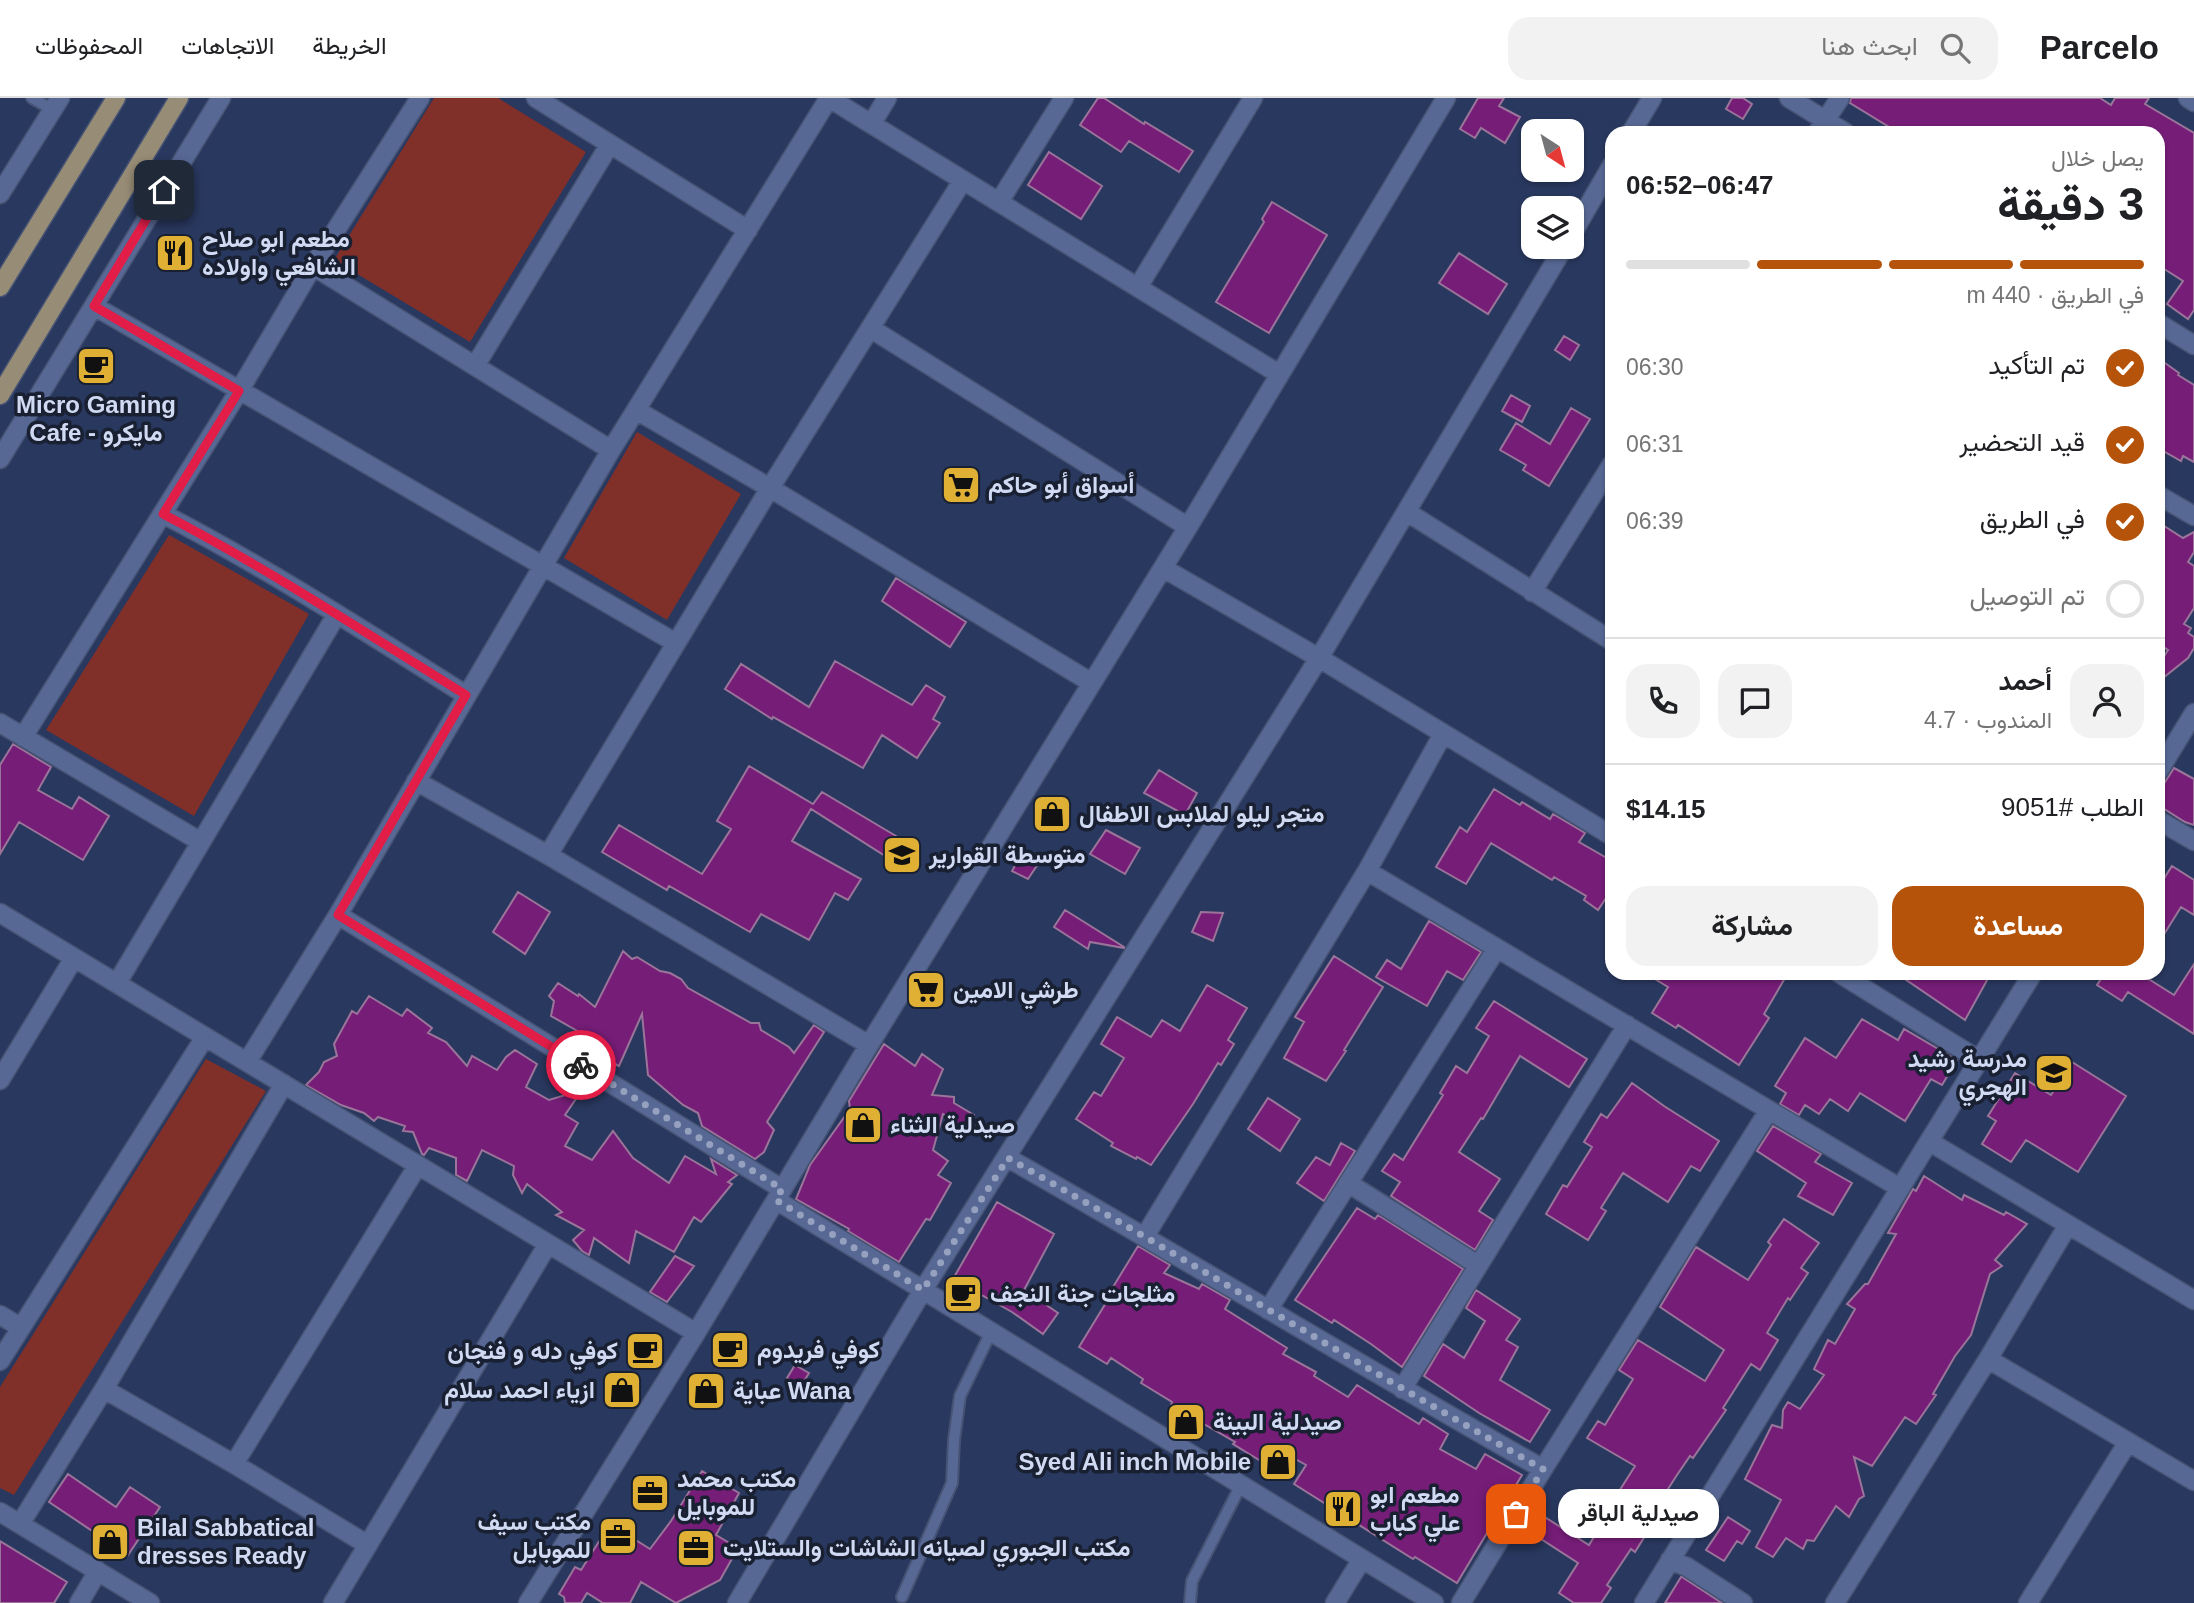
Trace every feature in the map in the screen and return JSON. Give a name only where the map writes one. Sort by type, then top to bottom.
[{"type":"main road","points":[[0,287],[116,98]]},
{"type":"main road","points":[[0,395],[179,98]]},
{"type":"street","points":[[0,459],[221,98]]},
{"type":"street","points":[[23,737],[239,391],[313,266],[420,98]]},
{"type":"street","points":[[536,98],[748,230]]},
{"type":"street","points":[[247,1062],[338,915],[611,450],[829,98],[1279,374]]},
{"type":"street","points":[[872,123],[887,98]]},
{"type":"street","points":[[999,202],[1064,98]]},
{"type":"street","points":[[1138,287],[1253,98]]},
{"type":"street","points":[[528,1603],[1163,568],[1446,98]]},
{"type":"street","points":[[1635,126],[1652,98]]},
{"type":"street","points":[[1789,98],[1820,126]]},
{"type":"street","points":[[1822,126],[1840,98]]},
{"type":"street","points":[[2189,98],[2194,102]]},
{"type":"street","points":[[0,194],[56,104]]},
{"type":"street","points":[[475,366],[610,144]]},
{"type":"street","points":[[1584,213],[1605,177]]},
{"type":"street","points":[[548,855],[770,488],[963,180]]},
{"type":"street","points":[[737,1603],[923,1290],[1319,658],[1557,259]]},
{"type":"street","points":[[313,266],[611,450]]},
{"type":"street","points":[[94,306],[676,643]]},
{"type":"street","points":[[2165,327],[2194,345]]},
{"type":"street","points":[[870,328],[1188,527]]},
{"type":"street","points":[[636,410],[1092,682]]},
{"type":"street","points":[[1532,592],[1605,475]]},
{"type":"street","points":[[2165,499],[2194,516]]},
{"type":"street","points":[[1407,512],[1605,637]]},
{"type":"street","points":[[163,514],[337,614],[466,695]]},
{"type":"street","points":[[1163,568],[1319,658],[1605,832]]},
{"type":"street","points":[[117,983],[337,614]]},
{"type":"street","points":[[2165,761],[2194,713]]},
{"type":"street","points":[[0,723],[201,842]]},
{"type":"street","points":[[1145,1236],[1367,871],[1443,734]]},
{"type":"street","points":[[416,781],[548,855],[869,1045]]},
{"type":"street","points":[[2165,824],[2194,841]]},
{"type":"street","points":[[1367,871],[1900,1188]]},
{"type":"street","points":[[0,913],[696,1333]]},
{"type":"street","points":[[338,915],[779,1195],[923,1290],[1434,1603]]},
{"type":"street","points":[[1268,1310],[1497,948]]},
{"type":"street","points":[[0,1080],[74,958]]},
{"type":"street","points":[[1851,980],[1979,1060]]},
{"type":"street","points":[[1644,1603],[2029,980]]},
{"type":"street","points":[[1402,1389],[1627,1025]]},
{"type":"street","points":[[0,1361],[205,1037]]},
{"type":"street","points":[[20,1524],[104,1389],[284,1084]]},
{"type":"street","points":[[1461,1603],[1769,1110]]},
{"type":"street","points":[[1930,1142],[2194,1300]]},
{"type":"street","points":[[1008,1158],[1543,1469]]},
{"type":"street","points":[[234,1464],[418,1165]]},
{"type":"street","points":[[1348,1183],[1478,1265]]},
{"type":"street","points":[[1835,1603],[1988,1359],[2068,1225]]},
{"type":"street","points":[[333,1603],[548,1244]]},
{"type":"street","points":[[0,1315],[20,1327]]},
{"type":"street","points":[[1988,1359],[2194,1481]]},
{"type":"street","points":[[104,1389],[368,1545]]},
{"type":"street","points":[[2028,1603],[2128,1442]]},
{"type":"street","points":[[0,1511],[150,1603]]},
{"type":"street","points":[[1335,1603],[1362,1559]]},
{"type":"street","points":[[1670,1560],[1688,1567],[1743,1603]]},
{"type":"street","points":[[79,1603],[98,1572]]},
{"type":"lane","points":[[32,98],[56,104]]},
{"type":"lane","points":[[902,1597],[952,1483],[954,1440],[961,1396],[991,1332]]},
{"type":"lane","points":[[1190,1603],[1192,1581],[1241,1485]]},
{"type":"shaded area","points":[[434,98],[498,98],[586,152],[470,342],[334,260]]},
{"type":"shaded area","points":[[637,432],[741,494],[667,620],[564,558]]},
{"type":"shaded area","points":[[169,535],[309,614],[194,816],[46,730]]},
{"type":"shaded area","points":[[206,1059],[266,1091],[14,1495],[0,1488],[0,1387]]},
{"type":"building","points":[[1098,98],[1104,98],[1193,151],[1179,172],[1129,141],[1121,152],[1080,125]]},
{"type":"building","points":[[1478,98],[1504,98],[1499,106],[1520,117],[1505,143],[1481,128],[1475,138],[1460,129]]},
{"type":"building","points":[[1732,98],[1743,98],[1752,104],[1743,119],[1726,109]]},
{"type":"building","points":[[1851,98],[2100,98],[2111,105],[2115,98],[2149,98],[2145,104],[2194,133],[2194,310],[2188,319],[2167,304],[2183,281],[2165,269],[2165,126],[1888,126],[1850,103]]},
{"type":"building","points":[[1049,152],[1102,186],[1081,219],[1028,185]]},
{"type":"building","points":[[1272,202],[1327,235],[1269,333],[1216,302],[1264,222],[1262,219]]},
{"type":"building","points":[[1459,253],[1507,284],[1488,314],[1439,283]]},
{"type":"building","points":[[1564,336],[1579,345],[1570,360],[1555,350]]},
{"type":"building","points":[[2165,363],[2194,385],[2194,462],[2183,456],[2181,461],[2165,452]]},
{"type":"building","points":[[1511,395],[1530,406],[1522,422],[1502,411]]},
{"type":"building","points":[[1571,408],[1590,419],[1549,486],[1523,470],[1526,465],[1500,450],[1516,423],[1550,444]]},
{"type":"building","points":[[2165,526],[2183,538],[2194,532],[2194,552],[2188,562],[2194,566],[2194,608],[2184,624],[2191,628],[2188,633],[2194,637],[2194,648],[2188,658],[2165,676],[2165,655],[2168,650],[2165,648]]},
{"type":"building","points":[[896,578],[966,622],[950,647],[882,601]]},
{"type":"building","points":[[835,661],[912,705],[926,685],[945,697],[933,719],[940,723],[917,758],[882,735],[863,768],[773,717],[772,719],[725,689],[741,664],[809,707]]},
{"type":"building","points":[[13,744],[51,767],[38,790],[72,809],[79,797],[109,816],[83,860],[19,822],[0,854],[0,765]]},
{"type":"building","points":[[749,766],[813,804],[822,792],[901,839],[890,859],[811,809],[792,841],[861,879],[848,900],[835,893],[809,940],[761,914],[750,932],[669,886],[667,890],[602,852],[619,825],[702,874],[731,829],[717,821]]},
{"type":"building","points":[[2174,768],[2194,779],[2194,825],[2165,809],[2165,782]]},
{"type":"building","points":[[1159,770],[1197,793],[1185,815],[1144,793]]},
{"type":"building","points":[[1494,789],[1550,819],[1553,814],[1585,833],[1579,842],[1605,857],[1605,900],[1598,910],[1584,900],[1586,896],[1554,877],[1552,880],[1491,843],[1466,884],[1436,867],[1460,827],[1467,832]]},
{"type":"building","points":[[1106,830],[1140,848],[1125,874],[1090,854]]},
{"type":"building","points":[[1022,853],[1038,864],[1028,879],[1012,871]]},
{"type":"building","points":[[2172,866],[2194,880],[2194,915],[2181,907],[2165,933],[2165,877]]},
{"type":"building","points":[[518,892],[550,912],[525,954],[493,932]]},
{"type":"building","points":[[1065,910],[1124,948],[1090,942],[1088,949],[1054,927]]},
{"type":"building","points":[[1201,912],[1223,913],[1213,941],[1192,932]]},
{"type":"building","points":[[1429,921],[1481,952],[1463,980],[1447,971],[1427,1006],[1376,977],[1387,960],[1401,969]]},
{"type":"building","points":[[623,951],[632,959],[637,957],[660,971],[681,979],[688,988],[751,1023],[759,1023],[761,1030],[794,1053],[814,1025],[824,1032],[767,1122],[774,1130],[764,1152],[755,1159],[702,1126],[698,1113],[683,1105],[648,1075],[642,1014],[619,1066],[575,1043],[581,1033],[551,1016],[554,1001],[549,996],[558,983],[578,996],[579,994],[595,1007]]},
{"type":"building","points":[[1334,956],[1383,987],[1326,1081],[1284,1058],[1304,1022],[1295,1017]]},
{"type":"building","points":[[2194,964],[2194,1034],[2128,992],[2122,1001],[2097,985],[2100,980],[2150,980],[2174,995]]},
{"type":"building","points":[[1656,980],[1784,980],[1764,1014],[1769,1018],[1739,1065],[1678,1025],[1676,1028],[1652,1013],[1668,987]]},
{"type":"building","points":[[1906,980],[1987,980],[1965,1020]]},
{"type":"building","points":[[1207,985],[1247,1008],[1228,1040],[1234,1044],[1221,1065],[1218,1063],[1151,1165],[1111,1146],[1113,1143],[1076,1119],[1094,1092],[1101,1096],[1124,1058],[1101,1044],[1117,1017],[1151,1037],[1162,1020],[1180,1031]]},
{"type":"building","points":[[369,996],[402,1016],[407,1009],[432,1028],[428,1033],[446,1042],[467,1066],[472,1056],[497,1070],[515,1050],[537,1064],[526,1087],[549,1100],[582,1090],[565,1115],[578,1123],[565,1146],[592,1160],[613,1131],[633,1158],[669,1183],[685,1156],[716,1174],[711,1159],[737,1175],[728,1182],[732,1184],[701,1222],[694,1217],[674,1252],[636,1231],[629,1263],[594,1238],[589,1255],[573,1240],[584,1230],[556,1215],[562,1212],[527,1184],[522,1193],[513,1175],[514,1166],[482,1150],[467,1181],[456,1175],[456,1158],[429,1148],[422,1154],[413,1132],[403,1131],[405,1126],[378,1117],[374,1121],[364,1113],[341,1105],[306,1085],[319,1072],[324,1062],[337,1056],[334,1044],[352,1011],[357,1014]]},
{"type":"building","points":[[1494,1001],[1587,1059],[1569,1087],[1520,1056],[1483,1119],[1481,1118],[1459,1152],[1500,1179],[1479,1211],[1493,1220],[1475,1250],[1391,1196],[1400,1182],[1382,1171],[1394,1154],[1403,1160],[1443,1095],[1440,1093],[1456,1066],[1467,1073],[1489,1036],[1476,1028]]},
{"type":"building","points":[[1862,1019],[1898,1040],[1904,1029],[1957,1060],[1942,1085],[1931,1079],[1905,1121],[1860,1093],[1848,1111],[1830,1099],[1819,1114],[1805,1105],[1799,1115],[1780,1104],[1786,1093],[1775,1086],[1805,1038],[1836,1058]]},
{"type":"building","points":[[884,1044],[915,1066],[922,1054],[943,1069],[932,1095],[954,1097],[954,1103],[974,1115],[965,1128],[943,1114],[933,1150],[948,1161],[938,1175],[951,1183],[930,1220],[926,1219],[899,1262],[796,1199],[810,1165],[850,1109],[849,1101]]},
{"type":"building","points":[[2072,1062],[2126,1096],[2078,1172],[2026,1140],[2011,1162],[1982,1144],[1996,1121],[1988,1116],[2015,1073],[2051,1095]]},
{"type":"building","points":[[1632,1083],[1719,1141],[1700,1171],[1691,1166],[1668,1202],[1623,1173],[1601,1208],[1606,1211],[1588,1240],[1546,1214],[1563,1185],[1567,1187],[1592,1147],[1584,1142],[1601,1114],[1607,1118]]},
{"type":"building","points":[[1268,1098],[1300,1119],[1280,1151],[1248,1129]]},
{"type":"building","points":[[1773,1126],[1821,1154],[1815,1162],[1852,1183],[1833,1215],[1798,1196],[1806,1183],[1757,1151]]},
{"type":"building","points":[[1341,1143],[1355,1151],[1324,1201],[1297,1183],[1316,1157],[1330,1165]]},
{"type":"building","points":[[1924,1176],[1962,1200],[1964,1195],[2004,1215],[2006,1212],[2027,1224],[1995,1260],[2002,1266],[1990,1274],[1971,1335],[1955,1356],[1933,1394],[1936,1395],[1916,1424],[1905,1417],[1872,1466],[1854,1457],[1864,1496],[1859,1499],[1849,1517],[1836,1506],[1814,1541],[1807,1540],[1803,1549],[1786,1538],[1773,1557],[1756,1547],[1781,1500],[1745,1479],[1772,1425],[1782,1428],[1783,1410],[1788,1402],[1800,1409],[1824,1375],[1814,1369],[1828,1340],[1835,1344],[1855,1309],[1847,1304],[1868,1284],[1896,1234],[1888,1233],[1913,1189],[1916,1191]]},
{"type":"building","points":[[997,1202],[1054,1234],[1024,1290],[1058,1313],[1043,1334],[1012,1312],[953,1279]]},
{"type":"building","points":[[1357,1208],[1375,1219],[1378,1215],[1463,1269],[1402,1367],[1334,1320],[1332,1323],[1295,1300]]},
{"type":"building","points":[[1784,1219],[1819,1243],[1801,1268],[1808,1273],[1790,1300],[1788,1298],[1767,1333],[1778,1340],[1760,1370],[1751,1364],[1723,1408],[1726,1410],[1693,1458],[1690,1456],[1648,1520],[1653,1523],[1635,1552],[1631,1549],[1607,1585],[1611,1588],[1601,1603],[1574,1603],[1559,1593],[1578,1563],[1521,1526],[1532,1509],[1589,1545],[1635,1466],[1587,1438],[1598,1421],[1605,1425],[1633,1379],[1619,1370],[1638,1340],[1705,1381],[1724,1350],[1660,1307],[1696,1247],[1748,1280]]},
{"type":"building","points":[[1138,1246],[1170,1265],[1164,1273],[1199,1289],[1202,1284],[1230,1300],[1225,1309],[1287,1348],[1283,1354],[1316,1372],[1314,1376],[1348,1397],[1357,1385],[1419,1424],[1423,1418],[1448,1434],[1440,1449],[1476,1469],[1485,1454],[1522,1475],[1510,1495],[1513,1497],[1502,1514],[1499,1513],[1457,1583],[1415,1557],[1413,1559],[1294,1484],[1306,1465],[1274,1447],[1264,1463],[1233,1444],[1235,1442],[1171,1405],[1172,1402],[1141,1383],[1143,1379],[1111,1358],[1107,1364],[1079,1347]]},
{"type":"building","points":[[675,1256],[694,1266],[667,1302],[650,1292]]},
{"type":"building","points":[[1476,1290],[1520,1319],[1506,1340],[1518,1347],[1500,1380],[1550,1410],[1530,1442],[1479,1413],[1424,1376],[1443,1344],[1464,1358],[1485,1321],[1466,1308]]},
{"type":"building","points":[[795,1365],[809,1373],[801,1386],[787,1378]]},
{"type":"building","points":[[702,1471],[739,1493],[716,1535],[738,1548],[720,1580],[676,1603],[641,1582],[630,1603],[603,1603],[587,1593],[581,1603],[565,1603],[564,1597],[559,1594],[575,1567],[581,1570],[610,1524],[650,1549]]},
{"type":"building","points":[[68,1474],[116,1507],[130,1487],[160,1507],[128,1555],[49,1502]]},
{"type":"building","points":[[1728,1517],[1750,1531],[1742,1544],[1737,1541],[1724,1561],[1706,1550]]},
{"type":"building","points":[[0,1541],[67,1582],[54,1603],[0,1603]]},
{"type":"building","points":[[1682,1577],[1722,1603],[1665,1603]]},
{"type":"way so far","points":[[581,1065],[782,1189],[776,1200],[923,1290],[1008,1158],[1543,1469],[1516,1514]]},
{"type":"place","name":"مطعم ابو صلاح الشافعي واولاده","points":[[175,253]]},
{"type":"place","name":"Micro Gaming Cafe - مايكرو","points":[[96,366]]},
{"type":"place","name":"أسواق أبو حاكم","points":[[961,485]]},
{"type":"place","name":"متجر ليلو لملابس الاطفال","points":[[1052,814]]},
{"type":"place","name":"متوسطة القوارير","points":[[902,855]]},
{"type":"place","name":"طرشي الامين","points":[[926,990]]},
{"type":"place","name":"مدرسة رشيد الهجري","points":[[2054,1073]]},
{"type":"place","name":"صيدلية الثناء","points":[[863,1125]]},
{"type":"place","name":"مثلجات جنة النجف","points":[[963,1294]]},
{"type":"place","name":"كوفي فريدوم","points":[[730,1350]]},
{"type":"place","name":"كوفي دله و فنجان","points":[[645,1351]]},
{"type":"place","name":"ازياء احمد سلام","points":[[622,1390]]},
{"type":"place","name":"عباية Wana","points":[[706,1391]]},
{"type":"place","name":"صيدلية البينة","points":[[1186,1422]]},
{"type":"place","name":"Syed Ali inch Mobile","points":[[1278,1462]]},
{"type":"place","name":"مكتب محمد للموبايل","points":[[650,1493]]},
{"type":"place","name":"مطعم ابو علي كباب","points":[[1343,1509]]},
{"type":"place","name":"صيدلية الباقر","points":[[1516,1514]]},
{"type":"place","name":"مكتب سيف للموبايل","points":[[618,1536]]},
{"type":"place","name":"Bilal Sabbatical dresses Ready","points":[[110,1542]]},
{"type":"place","name":"مكتب الجبوري لصيانه الشاشات والستلايت","points":[[696,1548]]},
{"type":"route","points":[[164,190],[94,306],[239,391],[163,514],[337,614],[466,695],[338,915],[581,1065]]}]
